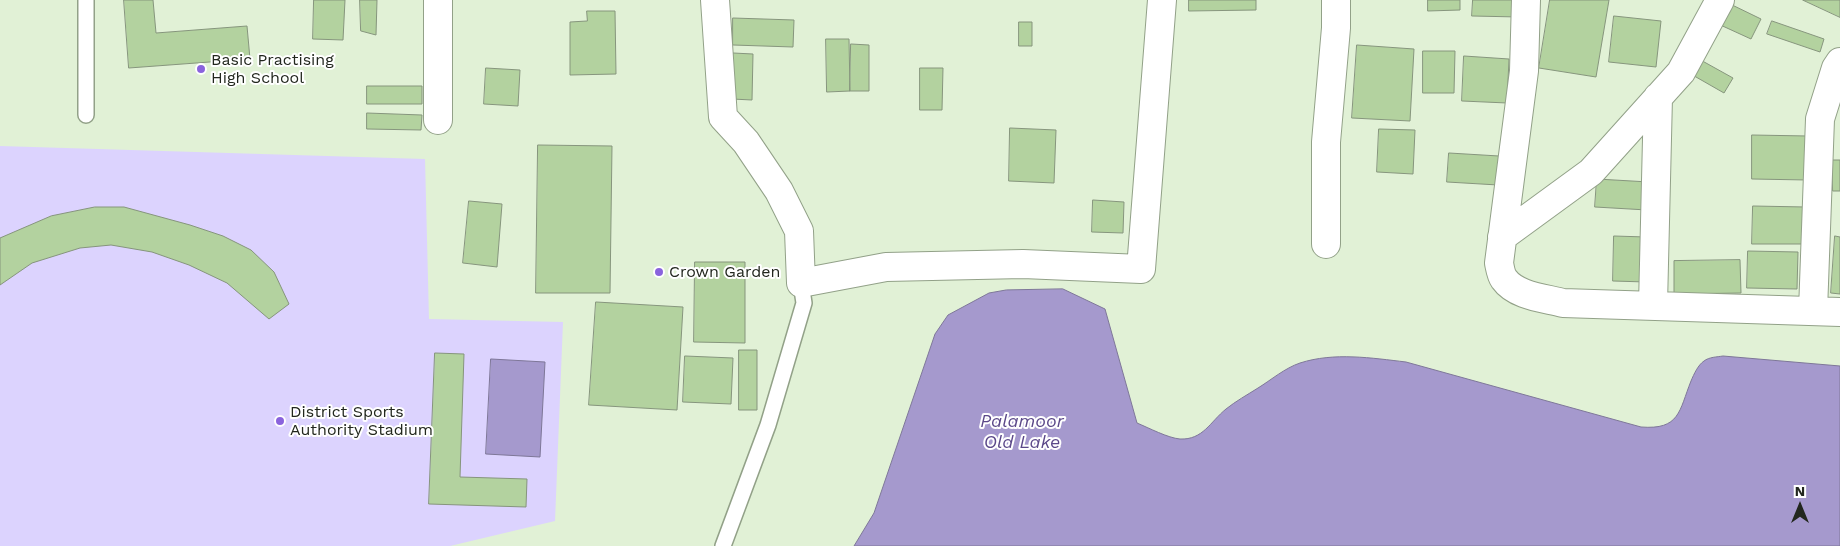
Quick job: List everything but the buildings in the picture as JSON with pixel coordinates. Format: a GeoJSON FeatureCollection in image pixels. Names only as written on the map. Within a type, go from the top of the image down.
{"type":"FeatureCollection","features":[{"type":"Feature","properties":{"kind":"street"},"geometry":{"type":"LineString","coordinates":[[438,0],[438,120]]}},
{"type":"Feature","properties":{"kind":"street"},"geometry":{"type":"LineString","coordinates":[[715,0],[722,116],[746,142],[779,191],[798,231],[801,284],[886,267],[1023,264],[1141,269],[1162,0]]}},
{"type":"Feature","properties":{"kind":"street"},"geometry":{"type":"LineString","coordinates":[[1326,244],[1326,142],[1336,28],[1336,0]]}},
{"type":"Feature","properties":{"kind":"street"},"geometry":{"type":"LineString","coordinates":[[1526,0],[1524,71],[1498,264],[1503,278],[1521,292],[1563,303],[1840,312]]}},
{"type":"Feature","properties":{"kind":"street"},"geometry":{"type":"LineString","coordinates":[[1502,237],[1591,172],[1681,72],[1720,0]]}},
{"type":"Feature","properties":{"kind":"street"},"geometry":{"type":"LineString","coordinates":[[1813,311],[1820,119],[1836,68],[1840,62]]}},
{"type":"Feature","properties":{"kind":"street"},"geometry":{"type":"LineString","coordinates":[[1654,305],[1658,97]]}},
{"type":"Feature","properties":{"kind":"lane"},"geometry":{"type":"LineString","coordinates":[[86,0],[86,115]]}},
{"type":"Feature","properties":{"kind":"lane"},"geometry":{"type":"LineString","coordinates":[[723,546],[768,425],[804,303],[801,284]]}},
{"type":"Feature","properties":{"kind":"shaded area","name":"District Sports Authority Stadium"},"geometry":{"type":"Polygon","coordinates":[[[0,146],[425,159],[429,319],[563,322],[555,521],[450,546],[0,546],[0,146]]]}},
{"type":"Feature","properties":{"kind":"water","name":"Palamoor Old Lake"},"geometry":{"type":"Polygon","coordinates":[[[1063,289],[1105,309],[1137,423],[1164,435],[1180,439],[1195,437],[1230,406],[1289,368],[1300,363],[1326,358],[1353,357],[1406,362],[1641,427],[1654,427],[1671,422],[1680,410],[1696,370],[1702,363],[1711,358],[1723,356],[1840,366],[1840,546],[854,546],[874,513],[935,334],[948,315],[989,293],[1006,290],[1063,289]]]}},
{"type":"Feature","properties":{"kind":"water"},"geometry":{"type":"Polygon","coordinates":[[[491,359],[545,362],[540,457],[486,454],[491,359]]]}},
{"type":"Feature","properties":{"kind":"place","name":"Basic Practising High School"},"geometry":{"type":"Point","coordinates":[201,69]}},
{"type":"Feature","properties":{"kind":"place","name":"Crown Garden"},"geometry":{"type":"Point","coordinates":[659,272]}},
{"type":"Feature","properties":{"kind":"place","name":"District Sports Authority Stadium"},"geometry":{"type":"Point","coordinates":[280,421]}}]}
